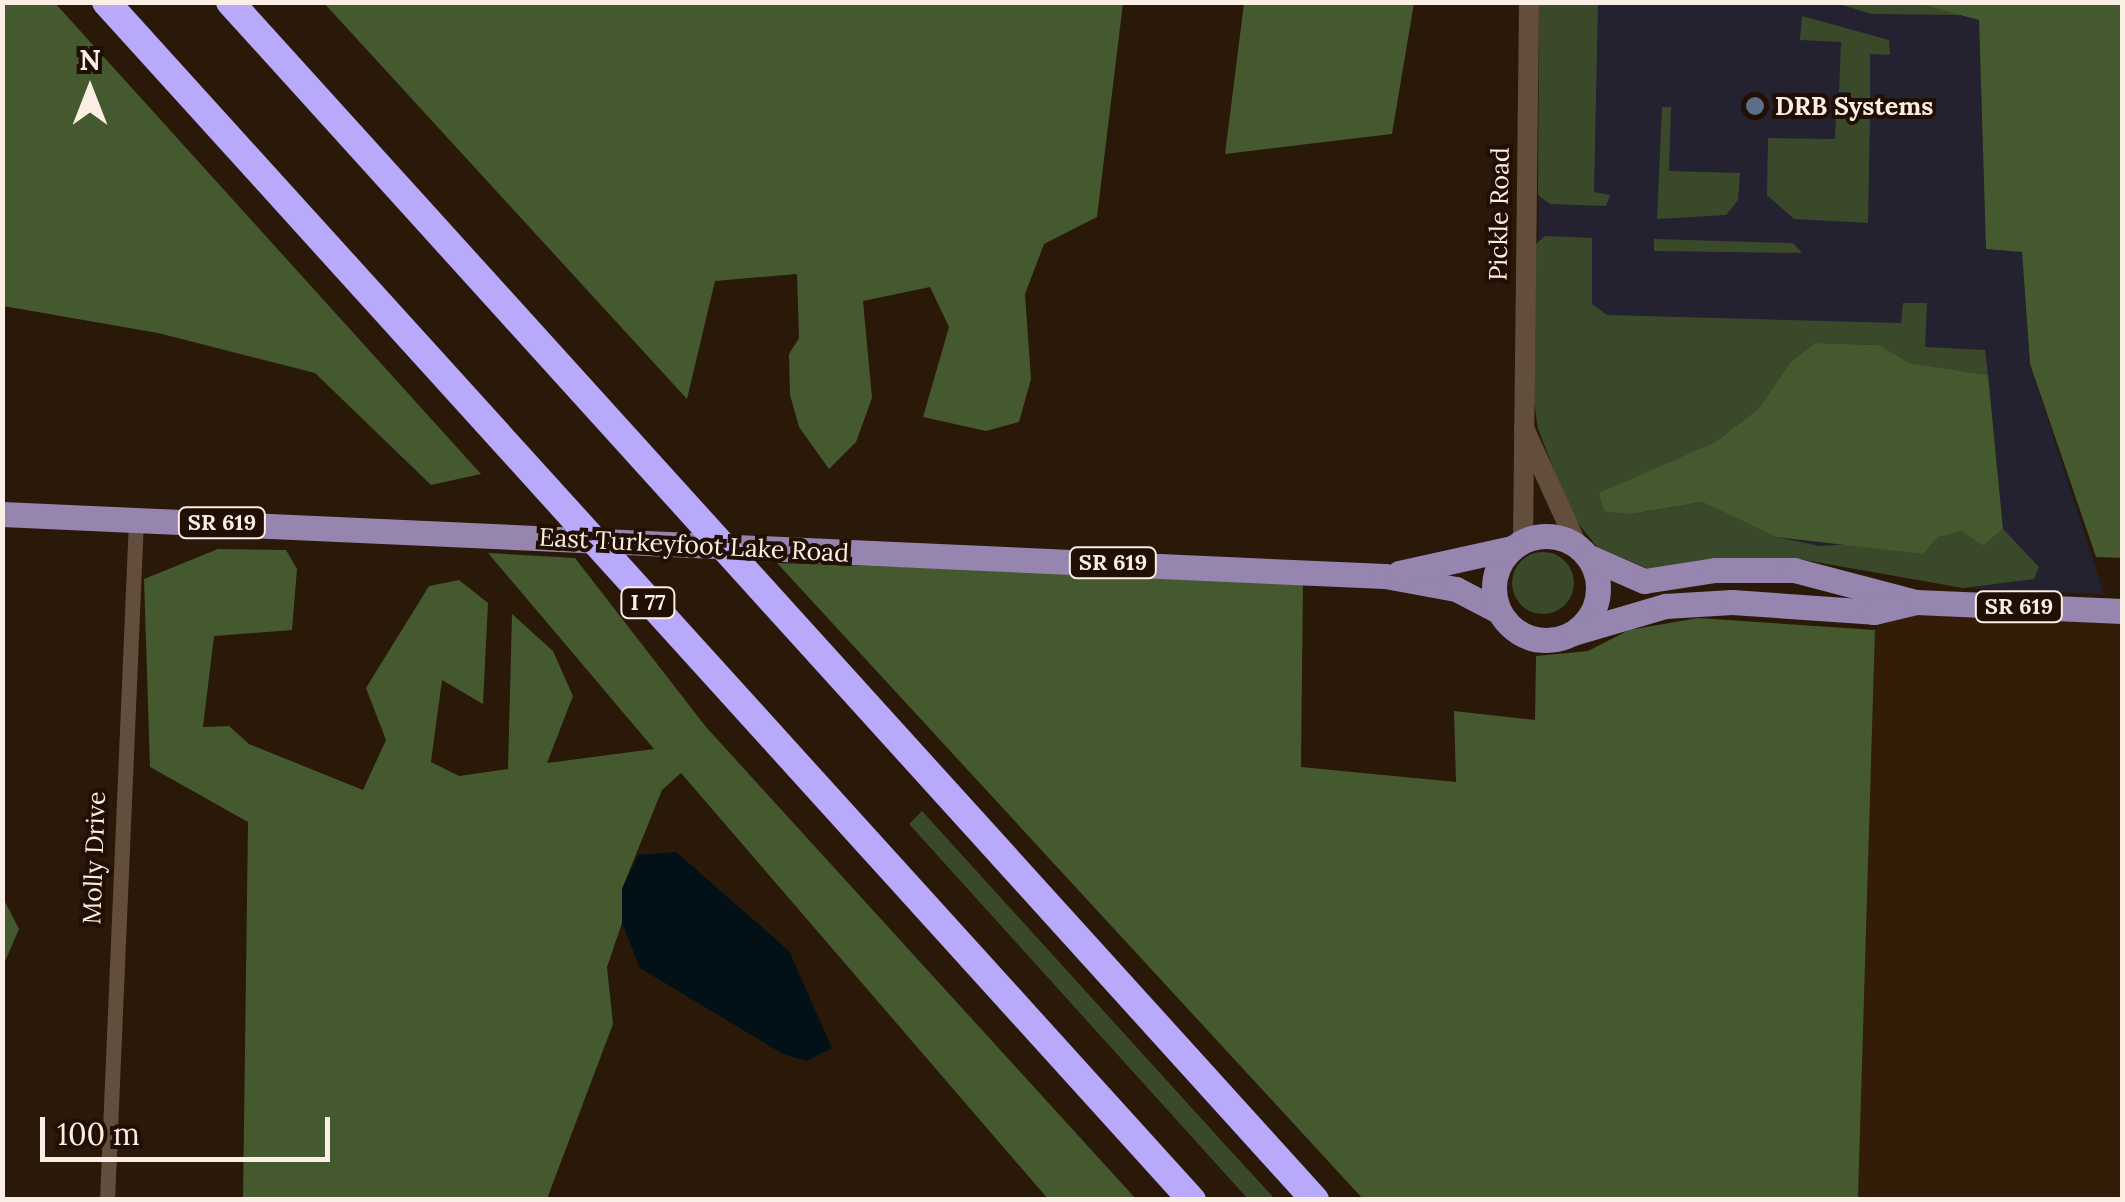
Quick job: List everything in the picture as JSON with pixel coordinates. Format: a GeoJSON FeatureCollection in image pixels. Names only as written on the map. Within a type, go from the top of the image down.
{"type":"FeatureCollection","features":[{"type":"Feature","properties":{"kind":"highway","name":"I 77"},"geometry":{"type":"LineString","coordinates":[[106,2],[1192,1200]]}},
{"type":"Feature","properties":{"kind":"highway"},"geometry":{"type":"LineString","coordinates":[[230,2],[1314,1200]]}},
{"type":"Feature","properties":{"kind":"main road","name":"East Turkeyfoot Lake Road"},"geometry":{"type":"LineString","coordinates":[[2,514],[1384,576],[1456,589],[1498,611]]}},
{"type":"Feature","properties":{"kind":"main road"},"geometry":{"type":"LineString","coordinates":[[1544,535],[1644,581],[1714,570],[1794,570],[1916,602],[1874,612],[1732,602],[1665,606],[1557,640],[1523,636],[1498,611],[1494,577],[1517,544],[1544,535]]}},
{"type":"Feature","properties":{"kind":"main road","name":"East Turkeyfoot Lake Road"},"geometry":{"type":"LineString","coordinates":[[1384,576],[1517,544]]}},
{"type":"Feature","properties":{"kind":"main road"},"geometry":{"type":"LineString","coordinates":[[1574,634],[1596,607],[1597,573],[1583,551]]}},
{"type":"Feature","properties":{"kind":"main road","name":"SR 619"},"geometry":{"type":"LineString","coordinates":[[1916,602],[2122,611]]}},
{"type":"Feature","properties":{"kind":"street","name":"Pickle Road"},"geometry":{"type":"LineString","coordinates":[[1517,544],[1524,426],[1530,2]]}},
{"type":"Feature","properties":{"kind":"street","name":"Pickle Road"},"geometry":{"type":"LineString","coordinates":[[1524,426],[1583,551]]}},
{"type":"Feature","properties":{"kind":"street","name":"Molly Drive"},"geometry":{"type":"LineString","coordinates":[[107,1200],[136,520]]}},
{"type":"Feature","properties":{"kind":"shaded area"},"geometry":{"type":"Polygon","coordinates":[[[1912,2],[1979,19],[1986,248],[2022,252],[2030,364],[2104,594],[1963,588],[1799,559],[1538,429],[1539,3],[1912,2]]]}},
{"type":"Feature","properties":{"kind":"shaded area"},"geometry":{"type":"Polygon","coordinates":[[[1916,602],[2122,611],[2122,1199],[1858,1200],[1875,630],[1916,602]]]}},
{"type":"Feature","properties":{"kind":"shaded area"},"geometry":{"type":"Polygon","coordinates":[[[676,852],[789,951],[832,1048],[806,1061],[783,1054],[640,968],[622,923],[622,889],[638,855],[676,852]]]}},
{"type":"Feature","properties":{"kind":"green space"},"geometry":{"type":"Polygon","coordinates":[[[2,3],[55,3],[481,474],[431,485],[315,373],[158,333],[3,306],[2,3]]]}},
{"type":"Feature","properties":{"kind":"green space"},"geometry":{"type":"Polygon","coordinates":[[[324,3],[1123,3],[1097,217],[1044,244],[1025,294],[1031,379],[1019,422],[986,431],[923,417],[949,327],[930,287],[863,301],[872,398],[856,442],[829,469],[799,427],[790,395],[789,354],[799,338],[797,274],[715,281],[687,399],[324,3]]]}},
{"type":"Feature","properties":{"kind":"green space"},"geometry":{"type":"Polygon","coordinates":[[[1244,3],[1414,3],[1392,134],[1225,154],[1244,3]]]}},
{"type":"Feature","properties":{"kind":"green space"},"geometry":{"type":"Polygon","coordinates":[[[1539,3],[1598,3],[1594,192],[1610,195],[1606,206],[1550,204],[1538,195],[1539,3]]]}},
{"type":"Feature","properties":{"kind":"green space"},"geometry":{"type":"Polygon","coordinates":[[[1835,3],[1915,3],[1962,15],[1872,14],[1835,3]]]}},
{"type":"Feature","properties":{"kind":"green space"},"geometry":{"type":"Polygon","coordinates":[[[1915,3],[2122,3],[2122,558],[2096,557],[2030,364],[2022,252],[1986,249],[1979,20],[1915,3]]]}},
{"type":"Feature","properties":{"kind":"green space"},"geometry":{"type":"Polygon","coordinates":[[[1802,16],[1889,40],[1890,55],[1870,54],[1870,105],[1849,105],[1849,92],[1839,92],[1841,42],[1800,40],[1802,16]]]}},
{"type":"Feature","properties":{"kind":"green space"},"geometry":{"type":"Polygon","coordinates":[[[1662,107],[1671,107],[1669,171],[1740,173],[1738,200],[1726,215],[1657,219],[1662,107]]]}},
{"type":"Feature","properties":{"kind":"green space"},"geometry":{"type":"Polygon","coordinates":[[[1836,115],[1870,117],[1868,223],[1794,219],[1767,195],[1768,138],[1835,139],[1836,115]]]}},
{"type":"Feature","properties":{"kind":"green space"},"geometry":{"type":"Polygon","coordinates":[[[1545,236],[1592,238],[1592,304],[1607,315],[1901,323],[1903,303],[1927,303],[1925,347],[1985,350],[1988,375],[1910,363],[1879,345],[1815,343],[1791,361],[1758,409],[1715,442],[1600,493],[1631,514],[1702,502],[1776,537],[1820,546],[1856,544],[1923,554],[1938,537],[1962,530],[1983,546],[2003,529],[2039,567],[2034,579],[1963,588],[1799,559],[1649,569],[1598,548],[1572,516],[1538,429],[1530,373],[1536,244],[1545,236]]]}},
{"type":"Feature","properties":{"kind":"green space"},"geometry":{"type":"Polygon","coordinates":[[[1654,239],[1793,243],[1802,253],[1654,251],[1654,239]]]}},
{"type":"Feature","properties":{"kind":"green space"},"geometry":{"type":"Polygon","coordinates":[[[1815,343],[1879,345],[1910,363],[1988,375],[2003,529],[1983,546],[1962,531],[1938,537],[1923,554],[1776,537],[1702,502],[1631,514],[1604,511],[1599,493],[1715,442],[1758,409],[1791,361],[1815,343]]]}},
{"type":"Feature","properties":{"kind":"green space"},"geometry":{"type":"Polygon","coordinates":[[[218,549],[286,550],[297,569],[292,630],[214,636],[203,727],[229,726],[249,744],[363,790],[386,740],[366,688],[429,586],[459,580],[488,603],[483,704],[442,680],[431,762],[459,776],[508,769],[512,614],[553,651],[573,696],[547,763],[654,749],[488,553],[575,558],[706,727],[1136,1199],[1048,1199],[681,773],[662,790],[622,889],[622,923],[607,967],[613,1024],[547,1199],[243,1199],[248,822],[150,767],[144,579],[218,549]]]}},
{"type":"Feature","properties":{"kind":"green space"},"geometry":{"type":"Polygon","coordinates":[[[1543,552],[1565,561],[1574,583],[1565,605],[1543,614],[1521,605],[1512,583],[1521,561],[1543,552]]]}},
{"type":"Feature","properties":{"kind":"green space"},"geometry":{"type":"Polygon","coordinates":[[[777,563],[1303,580],[1301,767],[1456,782],[1454,711],[1535,720],[1536,656],[1588,651],[1629,630],[1698,618],[1875,630],[1858,1199],[1363,1199],[777,563]]]}},
{"type":"Feature","properties":{"kind":"green space"},"geometry":{"type":"Polygon","coordinates":[[[922,811],[1275,1199],[1248,1199],[909,824],[922,811]]]}},
{"type":"Feature","properties":{"kind":"green space"},"geometry":{"type":"Polygon","coordinates":[[[2,896],[19,929],[3,966],[2,966],[2,896]]]}},
{"type":"Feature","properties":{"kind":"place","name":"DRB Systems"},"geometry":{"type":"Point","coordinates":[1755,106]}}]}
